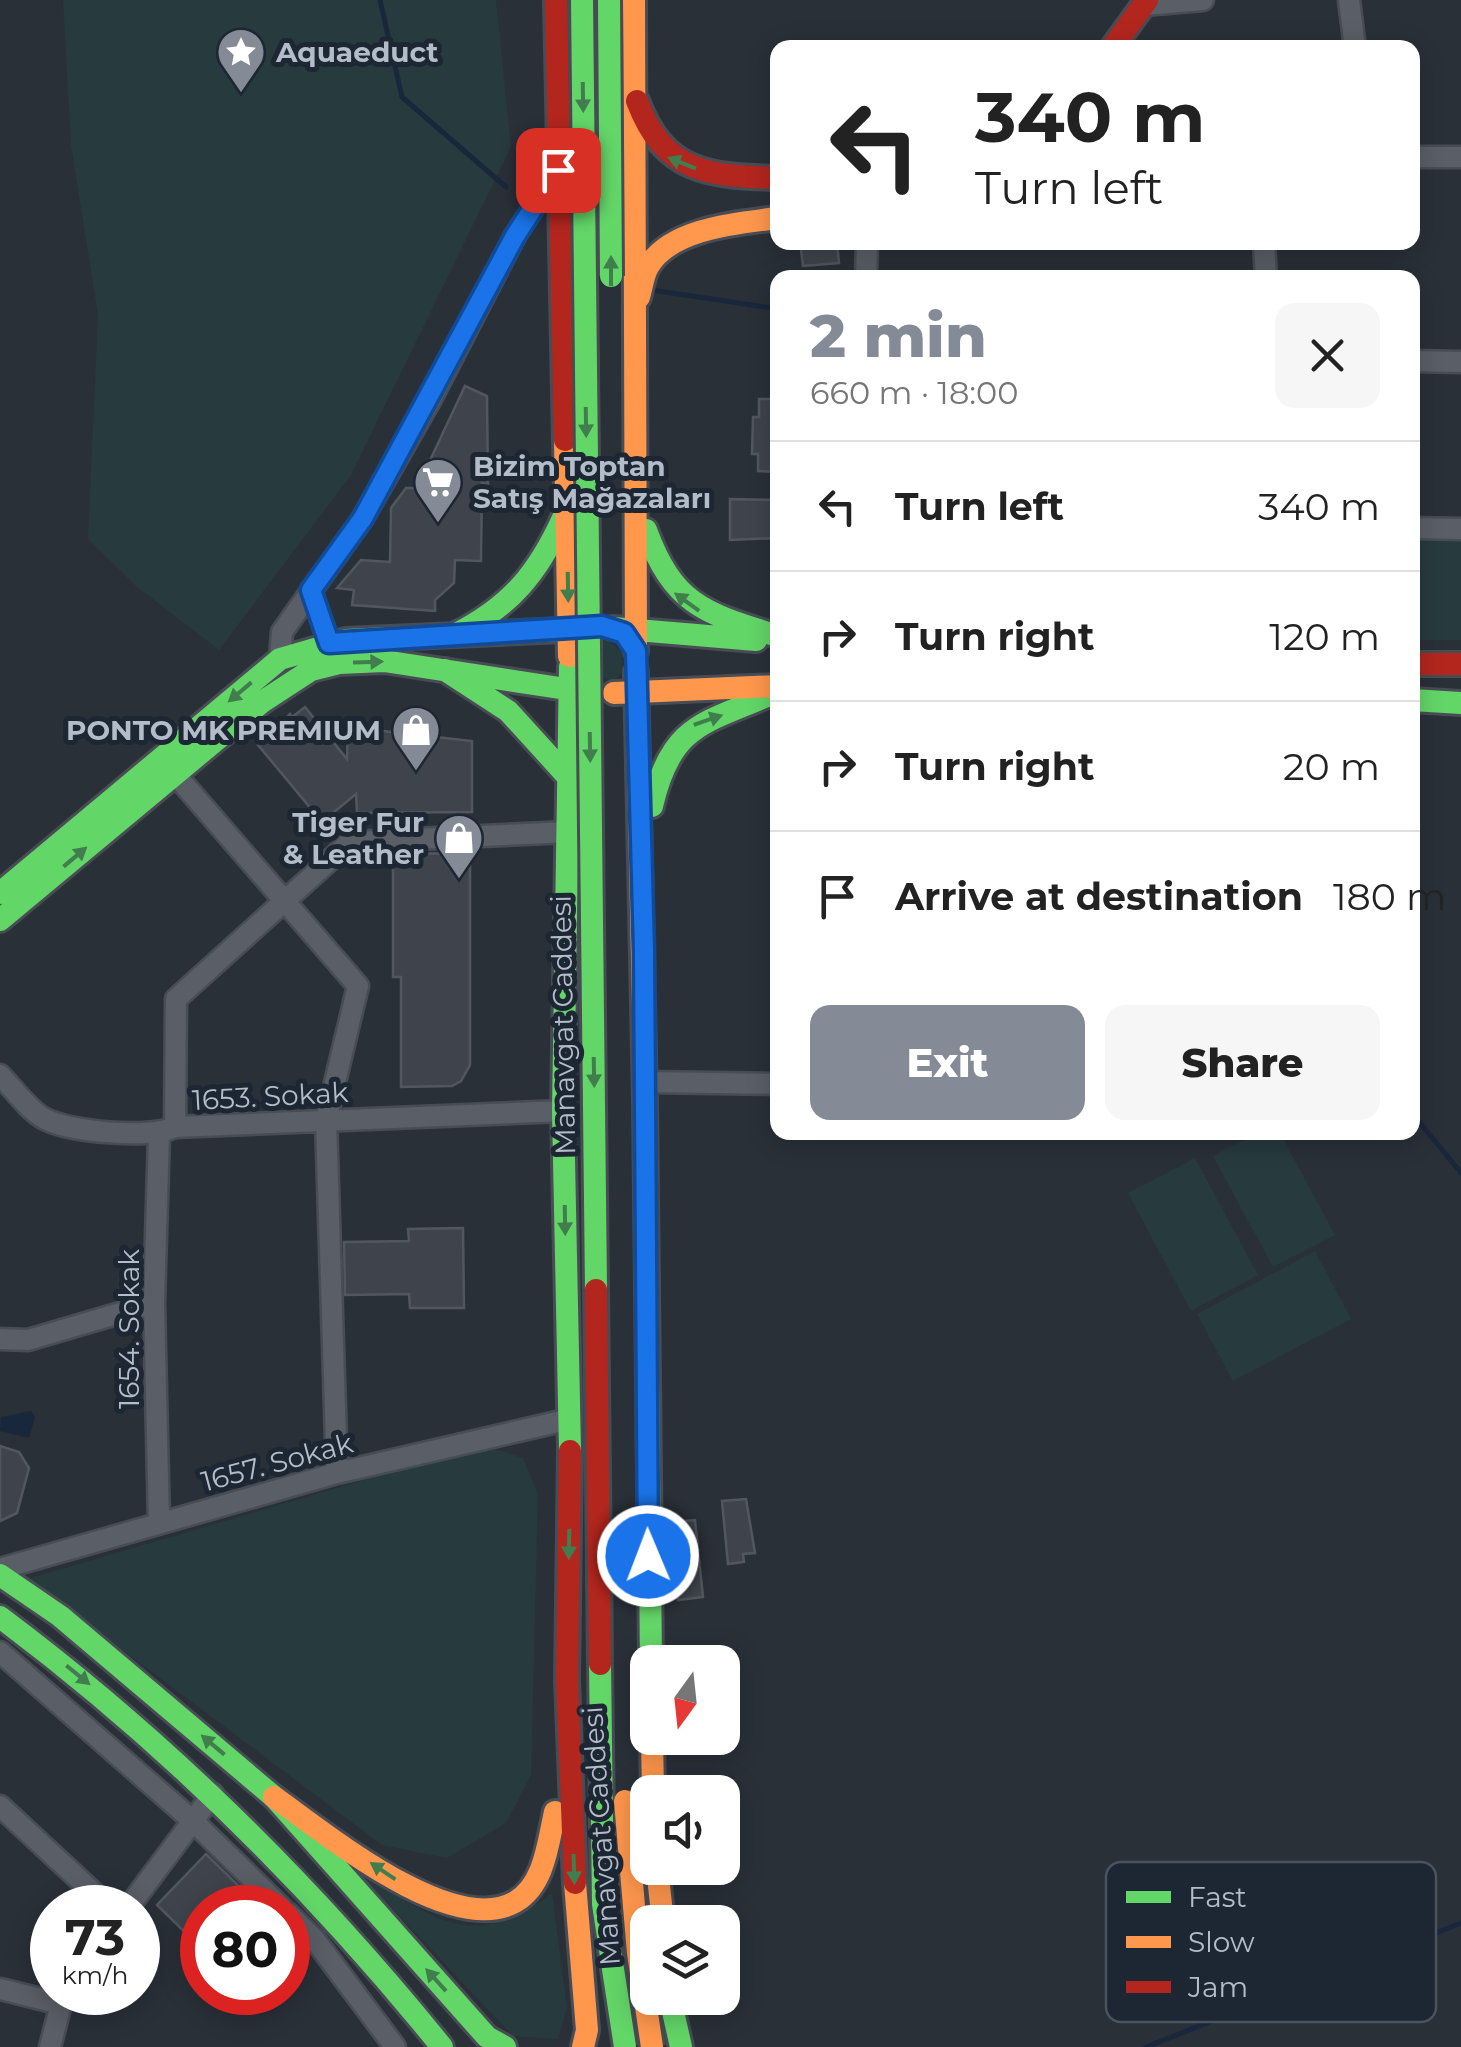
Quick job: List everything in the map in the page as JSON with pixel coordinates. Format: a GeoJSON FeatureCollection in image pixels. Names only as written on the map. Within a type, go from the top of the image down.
{"type":"FeatureCollection","features":[{"type":"Feature","properties":{"kind":"main road"},"geometry":{"type":"LineString","coordinates":[[556,0],[569,631],[607,663],[643,862]]}},
{"type":"Feature","properties":{"kind":"main road","name":"Manavgat Caddesi"},"geometry":{"type":"LineString","coordinates":[[582,0],[602,1885],[625,2047]]}},
{"type":"Feature","properties":{"kind":"main road","name":"Manavgat Caddesi"},"geometry":{"type":"LineString","coordinates":[[609,0],[622,1716],[628,1854],[652,2047]]}},
{"type":"Feature","properties":{"kind":"main road"},"geometry":{"type":"LineString","coordinates":[[583,2047],[587,2030],[575,1892],[567,1680],[570,1419],[564,1112],[569,778],[607,663],[640,510],[631,80],[634,0]]}},
{"type":"Feature","properties":{"kind":"main road"},"geometry":{"type":"LineString","coordinates":[[1116,40],[1145,2]]}},
{"type":"Feature","properties":{"kind":"main road"},"geometry":{"type":"LineString","coordinates":[[631,80],[644,127],[664,156],[713,175],[770,178]]}},
{"type":"Feature","properties":{"kind":"main road"},"geometry":{"type":"LineString","coordinates":[[637,304],[649,264],[665,250],[711,230],[770,219]]}},
{"type":"Feature","properties":{"kind":"main road"},"geometry":{"type":"LineString","coordinates":[[640,510],[659,570],[674,592],[696,610],[770,636]]}},
{"type":"Feature","properties":{"kind":"main road"},"geometry":{"type":"LineString","coordinates":[[456,634],[491,618],[522,595],[538,575],[566,512]]}},
{"type":"Feature","properties":{"kind":"main road"},"geometry":{"type":"LineString","coordinates":[[0,893],[280,659],[329,643],[569,631],[607,663],[770,688]]}},
{"type":"Feature","properties":{"kind":"main road"},"geometry":{"type":"LineString","coordinates":[[0,920],[287,682],[311,670],[338,663],[384,662],[445,670],[607,663],[770,640]]}},
{"type":"Feature","properties":{"kind":"main road"},"geometry":{"type":"LineString","coordinates":[[1420,664],[1461,664]]}},
{"type":"Feature","properties":{"kind":"main road"},"geometry":{"type":"LineString","coordinates":[[445,670],[508,712],[569,778]]}},
{"type":"Feature","properties":{"kind":"main road"},"geometry":{"type":"LineString","coordinates":[[651,1645],[643,862],[656,776],[672,745],[691,726],[770,692]]}},
{"type":"Feature","properties":{"kind":"main road"},"geometry":{"type":"LineString","coordinates":[[1420,700],[1461,703]]}},
{"type":"Feature","properties":{"kind":"main road"},"geometry":{"type":"LineString","coordinates":[[0,1572],[60,1616],[274,1797],[411,1890],[453,1908],[495,1910],[520,1895],[548,1860],[567,1680]]}},
{"type":"Feature","properties":{"kind":"main road"},"geometry":{"type":"LineString","coordinates":[[0,1617],[110,1701],[290,1868],[360,1944],[442,2047]]}},
{"type":"Feature","properties":{"kind":"main road"},"geometry":{"type":"LineString","coordinates":[[274,1797],[487,2037],[505,2047]]}},
{"type":"Feature","properties":{"kind":"main road"},"geometry":{"type":"LineString","coordinates":[[674,2015],[681,2047]]}},
{"type":"Feature","properties":{"kind":"street"},"geometry":{"type":"LineString","coordinates":[[1145,2],[1203,0]]}},
{"type":"Feature","properties":{"kind":"street"},"geometry":{"type":"LineString","coordinates":[[1349,0],[1354,40]]}},
{"type":"Feature","properties":{"kind":"street"},"geometry":{"type":"LineString","coordinates":[[1420,157],[1461,157]]}},
{"type":"Feature","properties":{"kind":"street"},"geometry":{"type":"LineString","coordinates":[[280,659],[282,632],[363,518],[515,236],[558,170]]}},
{"type":"Feature","properties":{"kind":"street"},"geometry":{"type":"LineString","coordinates":[[1420,361],[1461,362]]}},
{"type":"Feature","properties":{"kind":"street"},"geometry":{"type":"LineString","coordinates":[[1420,528],[1461,530]]}},
{"type":"Feature","properties":{"kind":"street"},"geometry":{"type":"LineString","coordinates":[[311,590],[329,643]]}},
{"type":"Feature","properties":{"kind":"street"},"geometry":{"type":"LineString","coordinates":[[175,774],[358,986],[326,1120],[337,1473]]}},
{"type":"Feature","properties":{"kind":"street","name":"1654. Sokak"},"geometry":{"type":"LineString","coordinates":[[159,1523],[154,1303],[176,999],[350,842],[570,832]]}},
{"type":"Feature","properties":{"kind":"street","name":"1653. Sokak"},"geometry":{"type":"LineString","coordinates":[[0,1075],[44,1118],[82,1128],[167,1131],[326,1120],[564,1112]]}},
{"type":"Feature","properties":{"kind":"street"},"geometry":{"type":"LineString","coordinates":[[646,1082],[770,1084]]}},
{"type":"Feature","properties":{"kind":"street"},"geometry":{"type":"LineString","coordinates":[[0,1339],[28,1340],[154,1303]]}},
{"type":"Feature","properties":{"kind":"street","name":"1657. Sokak"},"geometry":{"type":"LineString","coordinates":[[0,1572],[337,1473],[570,1419]]}},
{"type":"Feature","properties":{"kind":"street"},"geometry":{"type":"LineString","coordinates":[[0,1652],[193,1820],[259,1885]]}},
{"type":"Feature","properties":{"kind":"street"},"geometry":{"type":"LineString","coordinates":[[145,1885],[213,1794]]}},
{"type":"Feature","properties":{"kind":"street"},"geometry":{"type":"LineString","coordinates":[[0,1806],[85,1885]]}},
{"type":"Feature","properties":{"kind":"street"},"geometry":{"type":"LineString","coordinates":[[310,1935],[394,2047]]}},
{"type":"Feature","properties":{"kind":"street"},"geometry":{"type":"LineString","coordinates":[[0,1990],[30,1994]]}},
{"type":"Feature","properties":{"kind":"street"},"geometry":{"type":"LineString","coordinates":[[50,2047],[60,2015]]}},
{"type":"Feature","properties":{"kind":"green space"},"geometry":{"type":"Polygon","coordinates":[[[63,0],[496,0],[511,147],[351,475],[219,650],[136,586],[88,539],[98,315],[71,145],[63,0]]]}},
{"type":"Feature","properties":{"kind":"green space"},"geometry":{"type":"Polygon","coordinates":[[[1420,537],[1461,539],[1461,640],[1420,640],[1420,537]]]}},
{"type":"Feature","properties":{"kind":"green space"},"geometry":{"type":"Polygon","coordinates":[[[606,639],[623,652],[622,674],[610,683],[582,653],[606,639]]]}},
{"type":"Feature","properties":{"kind":"green space"},"geometry":{"type":"Polygon","coordinates":[[[1244,1140],[1284,1140],[1335,1235],[1273,1267],[1213,1156],[1244,1140]]]}},
{"type":"Feature","properties":{"kind":"green space"},"geometry":{"type":"Polygon","coordinates":[[[1195,1158],[1258,1275],[1191,1311],[1128,1193],[1195,1158]]]}},
{"type":"Feature","properties":{"kind":"green space"},"geometry":{"type":"Polygon","coordinates":[[[1315,1251],[1351,1319],[1233,1381],[1197,1314],[1315,1251]]]}},
{"type":"Feature","properties":{"kind":"green space"},"geometry":{"type":"Polygon","coordinates":[[[483,1445],[523,1458],[538,1494],[531,1775],[506,1823],[447,1858],[382,1845],[28,1579],[483,1445]]]}},
{"type":"Feature","properties":{"kind":"green space"},"geometry":{"type":"Polygon","coordinates":[[[355,1869],[429,1914],[474,1925],[523,1912],[552,1893],[567,2008],[558,2039],[513,2036],[355,1869]]]}},
{"type":"Feature","properties":{"kind":"water"},"geometry":{"type":"Polygon","coordinates":[[[31,1411],[35,1417],[29,1438],[0,1431],[1,1417],[31,1411]]]}},
{"type":"Feature","properties":{"kind":"building"},"geometry":{"type":"Polygon","coordinates":[[[801,250],[838,250],[839,263],[803,266],[801,250]]]}},
{"type":"Feature","properties":{"kind":"building"},"geometry":{"type":"Polygon","coordinates":[[[465,386],[487,396],[488,484],[482,483],[481,561],[455,560],[454,583],[435,600],[435,611],[352,605],[354,590],[337,588],[361,560],[390,562],[391,508],[406,488],[417,488],[465,386]]]}},
{"type":"Feature","properties":{"kind":"building"},"geometry":{"type":"Polygon","coordinates":[[[759,399],[770,399],[770,472],[758,471],[758,454],[752,454],[753,417],[759,417],[759,399]]]}},
{"type":"Feature","properties":{"kind":"building"},"geometry":{"type":"Polygon","coordinates":[[[730,499],[770,500],[770,538],[730,540],[730,499]]]}},
{"type":"Feature","properties":{"kind":"building","name":"PONTO MK PREMIUM"},"geometry":{"type":"Polygon","coordinates":[[[305,707],[347,759],[348,727],[472,741],[472,812],[357,813],[356,794],[322,822],[258,745],[290,714],[292,717],[305,707]]]}},
{"type":"Feature","properties":{"kind":"building"},"geometry":{"type":"Polygon","coordinates":[[[470,853],[470,1065],[461,1081],[452,1086],[401,1087],[401,977],[393,977],[393,854],[470,853]]]}},
{"type":"Feature","properties":{"kind":"building"},"geometry":{"type":"Polygon","coordinates":[[[463,1228],[464,1308],[410,1308],[409,1294],[345,1295],[344,1242],[409,1241],[408,1229],[463,1228]]]}},
{"type":"Feature","properties":{"kind":"building"},"geometry":{"type":"Polygon","coordinates":[[[0,1446],[19,1452],[29,1468],[17,1513],[0,1521],[0,1446]]]}},
{"type":"Feature","properties":{"kind":"building"},"geometry":{"type":"Polygon","coordinates":[[[746,1499],[755,1553],[743,1554],[744,1562],[728,1564],[722,1501],[746,1499]]]}},
{"type":"Feature","properties":{"kind":"building"},"geometry":{"type":"Polygon","coordinates":[[[695,1520],[703,1597],[678,1600],[672,1522],[695,1520]]]}},
{"type":"Feature","properties":{"kind":"building"},"geometry":{"type":"Polygon","coordinates":[[[206,1854],[238,1885],[180,1885],[180,1927],[160,1908],[160,1902],[206,1854]]]}},
{"type":"Feature","properties":{"kind":"waterway"},"geometry":{"type":"LineString","coordinates":[[380,0],[402,97],[506,187]]}},
{"type":"Feature","properties":{"kind":"waterway"},"geometry":{"type":"LineString","coordinates":[[652,290],[770,308]]}},
{"type":"Feature","properties":{"kind":"waterway"},"geometry":{"type":"LineString","coordinates":[[1420,1123],[1461,1173]]}},
{"type":"Feature","properties":{"kind":"waterway"},"geometry":{"type":"LineString","coordinates":[[1436,1933],[1461,1923]]}},
{"type":"Feature","properties":{"kind":"waterway"},"geometry":{"type":"LineString","coordinates":[[1146,2047],[1210,2022]]}},
{"type":"Feature","properties":{"kind":"traffic: fast"},"geometry":{"type":"LineString","coordinates":[[582,0],[596,1290]]}},
{"type":"Feature","properties":{"kind":"traffic: fast"},"geometry":{"type":"LineString","coordinates":[[609,0],[611,276]]}},
{"type":"Feature","properties":{"kind":"traffic: fast"},"geometry":{"type":"LineString","coordinates":[[456,634],[492,612],[521,586],[563,518]]}},
{"type":"Feature","properties":{"kind":"traffic: fast"},"geometry":{"type":"LineString","coordinates":[[646,530],[668,575],[695,603],[770,633]]}},
{"type":"Feature","properties":{"kind":"traffic: fast"},"geometry":{"type":"LineString","coordinates":[[613,628],[756,640]]}},
{"type":"Feature","properties":{"kind":"traffic: fast"},"geometry":{"type":"LineString","coordinates":[[0,893],[280,659],[346,640],[585,629]]}},
{"type":"Feature","properties":{"kind":"traffic: fast"},"geometry":{"type":"LineString","coordinates":[[0,920],[262,702],[311,670],[339,663],[384,661],[586,692]]}},
{"type":"Feature","properties":{"kind":"traffic: fast"},"geometry":{"type":"LineString","coordinates":[[570,667],[563,1111],[570,1451]]}},
{"type":"Feature","properties":{"kind":"traffic: fast"},"geometry":{"type":"LineString","coordinates":[[445,670],[508,711],[569,778]]}},
{"type":"Feature","properties":{"kind":"traffic: fast"},"geometry":{"type":"LineString","coordinates":[[652,806],[670,756],[682,741],[712,719],[770,694]]}},
{"type":"Feature","properties":{"kind":"traffic: fast"},"geometry":{"type":"LineString","coordinates":[[1420,700],[1461,703]]}},
{"type":"Feature","properties":{"kind":"traffic: fast"},"geometry":{"type":"LineString","coordinates":[[645,1100],[651,1645]]}},
{"type":"Feature","properties":{"kind":"traffic: fast"},"geometry":{"type":"LineString","coordinates":[[0,1575],[60,1616],[274,1797],[487,2037],[505,2047]]}},
{"type":"Feature","properties":{"kind":"traffic: fast"},"geometry":{"type":"LineString","coordinates":[[0,1617],[121,1714],[235,1818],[341,1929],[442,2047]]}},
{"type":"Feature","properties":{"kind":"traffic: fast"},"geometry":{"type":"LineString","coordinates":[[600,1664],[603,1904],[625,2047]]}},
{"type":"Feature","properties":{"kind":"traffic: fast"},"geometry":{"type":"LineString","coordinates":[[674,2015],[681,2047]]}},
{"type":"Feature","properties":{"kind":"traffic: slow"},"geometry":{"type":"LineString","coordinates":[[634,0],[636,651]]}},
{"type":"Feature","properties":{"kind":"traffic: slow"},"geometry":{"type":"LineString","coordinates":[[639,297],[648,267],[672,244],[707,230],[770,219]]}},
{"type":"Feature","properties":{"kind":"traffic: slow"},"geometry":{"type":"LineString","coordinates":[[565,440],[569,656]]}},
{"type":"Feature","properties":{"kind":"traffic: slow"},"geometry":{"type":"LineString","coordinates":[[636,672],[645,1100]]}},
{"type":"Feature","properties":{"kind":"traffic: slow"},"geometry":{"type":"LineString","coordinates":[[614,693],[770,686]]}},
{"type":"Feature","properties":{"kind":"traffic: slow"},"geometry":{"type":"LineString","coordinates":[[652,1755],[653,1775]]}},
{"type":"Feature","properties":{"kind":"traffic: slow"},"geometry":{"type":"LineString","coordinates":[[274,1797],[389,1876],[457,1906],[488,1909],[515,1902],[533,1885],[544,1862],[555,1812]]}},
{"type":"Feature","properties":{"kind":"traffic: slow"},"geometry":{"type":"LineString","coordinates":[[625,1801],[638,1953],[652,2047]]}},
{"type":"Feature","properties":{"kind":"traffic: slow"},"geometry":{"type":"LineString","coordinates":[[575,1883],[587,2030],[583,2047]]}},
{"type":"Feature","properties":{"kind":"traffic: slow"},"geometry":{"type":"LineString","coordinates":[[659,1885],[661,1905]]}},
{"type":"Feature","properties":{"kind":"traffic: jam"},"geometry":{"type":"LineString","coordinates":[[556,0],[565,440]]}},
{"type":"Feature","properties":{"kind":"traffic: jam"},"geometry":{"type":"LineString","coordinates":[[1118,40],[1147,0]]}},
{"type":"Feature","properties":{"kind":"traffic: jam"},"geometry":{"type":"LineString","coordinates":[[637,101],[661,143],[691,166],[730,175],[770,178]]}},
{"type":"Feature","properties":{"kind":"traffic: jam"},"geometry":{"type":"LineString","coordinates":[[1420,664],[1461,664]]}},
{"type":"Feature","properties":{"kind":"traffic: jam"},"geometry":{"type":"LineString","coordinates":[[596,1290],[600,1664]]}},
{"type":"Feature","properties":{"kind":"traffic: jam"},"geometry":{"type":"LineString","coordinates":[[570,1451],[567,1680],[575,1883]]}},
{"type":"Feature","properties":{"kind":"place","name":"Aquaeduct"},"geometry":{"type":"Point","coordinates":[241,94]}},
{"type":"Feature","properties":{"kind":"place","name":"Bizim Toptan Satış Mağazaları"},"geometry":{"type":"Point","coordinates":[438,524]}},
{"type":"Feature","properties":{"kind":"place","name":"PONTO MK PREMIUM"},"geometry":{"type":"Point","coordinates":[416,772]}},
{"type":"Feature","properties":{"kind":"place","name":"Tiger Fur & Leather"},"geometry":{"type":"Point","coordinates":[459,880]}},
{"type":"Feature","properties":{"kind":"route"},"geometry":{"type":"LineString","coordinates":[[558,170],[515,236],[431,399],[363,518],[311,590],[329,643],[379,637],[529,634],[602,626],[624,633],[636,651],[644,951],[648,1556]]}}]}
